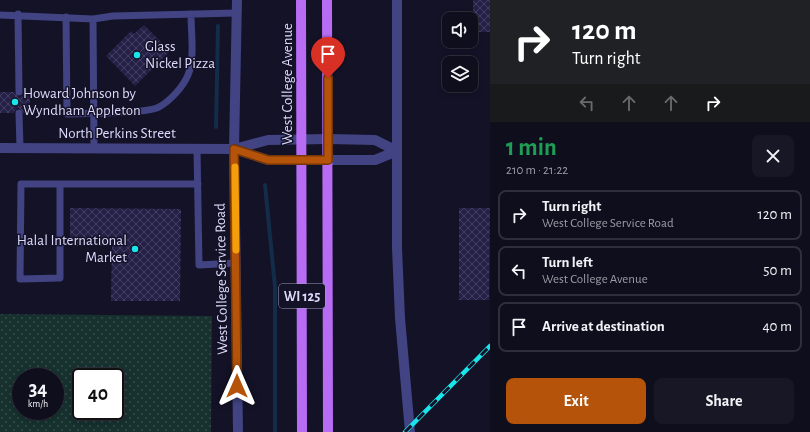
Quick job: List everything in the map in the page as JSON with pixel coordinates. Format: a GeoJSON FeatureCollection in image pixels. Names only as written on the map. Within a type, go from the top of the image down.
{"type":"FeatureCollection","features":[{"type":"Feature","properties":{"kind":"main road","name":"West College Avenue"},"geometry":{"type":"LineString","coordinates":[[301,0],[302,432]]}},
{"type":"Feature","properties":{"kind":"main road","name":"WI 125"},"geometry":{"type":"LineString","coordinates":[[327,0],[328,432]]}},
{"type":"Feature","properties":{"kind":"street","name":"West College Service Road"},"geometry":{"type":"LineString","coordinates":[[237,0],[234,149],[238,432]]}},
{"type":"Feature","properties":{"kind":"street"},"geometry":{"type":"LineString","coordinates":[[397,0],[397,248],[400,318],[410,432]]}},
{"type":"Feature","properties":{"kind":"street"},"geometry":{"type":"LineString","coordinates":[[234,149],[268,140],[375,140],[397,151]]}},
{"type":"Feature","properties":{"kind":"street","name":"North Perkins Street"},"geometry":{"type":"LineString","coordinates":[[0,148],[234,149]]}},
{"type":"Feature","properties":{"kind":"street"},"geometry":{"type":"LineString","coordinates":[[234,149],[268,160],[375,160],[397,151]]}},
{"type":"Feature","properties":{"kind":"lane"},"geometry":{"type":"LineString","coordinates":[[0,14],[93,19],[113,16],[237,13]]}},
{"type":"Feature","properties":{"kind":"lane"},"geometry":{"type":"LineString","coordinates":[[18,14],[19,92]]}},
{"type":"Feature","properties":{"kind":"lane"},"geometry":{"type":"LineString","coordinates":[[66,17],[67,114],[144,111],[158,107],[180,88],[188,75],[191,59],[191,14]]}},
{"type":"Feature","properties":{"kind":"lane"},"geometry":{"type":"LineString","coordinates":[[93,19],[94,148]]}},
{"type":"Feature","properties":{"kind":"lane"},"geometry":{"type":"LineString","coordinates":[[19,113],[20,148]]}},
{"type":"Feature","properties":{"kind":"lane"},"geometry":{"type":"LineString","coordinates":[[198,149],[199,265],[236,263]]}},
{"type":"Feature","properties":{"kind":"lane"},"geometry":{"type":"LineString","coordinates":[[60,184],[60,278],[20,279],[22,184],[60,184],[198,184]]}},
{"type":"Feature","properties":{"kind":"green space"},"geometry":{"type":"Polygon","coordinates":[[[0,314],[212,316],[211,432],[0,432],[0,314]]]}},
{"type":"Feature","properties":{"kind":"building"},"geometry":{"type":"Polygon","coordinates":[[[473,0],[490,0],[490,32],[478,32],[478,12],[473,12],[473,0]]]}},
{"type":"Feature","properties":{"kind":"building","name":"Glass Nickel Pizza"},"geometry":{"type":"Polygon","coordinates":[[[144,25],[170,51],[135,86],[106,56],[131,31],[134,34],[144,25]]]}},
{"type":"Feature","properties":{"kind":"building","name":"Howard Johnson by Wyndham Appleton"},"geometry":{"type":"Polygon","coordinates":[[[0,92],[14,92],[19,97],[22,96],[24,92],[30,92],[30,113],[24,113],[19,108],[16,109],[14,113],[0,113],[0,92]]]}},
{"type":"Feature","properties":{"kind":"building"},"geometry":{"type":"Polygon","coordinates":[[[70,208],[181,209],[180,301],[111,301],[112,246],[70,246],[70,208]]]}},
{"type":"Feature","properties":{"kind":"building"},"geometry":{"type":"Polygon","coordinates":[[[459,208],[490,208],[489,300],[459,300],[459,208]]]}},
{"type":"Feature","properties":{"kind":"waterway"},"geometry":{"type":"LineString","coordinates":[[216,127],[218,26]]}},
{"type":"Feature","properties":{"kind":"waterway"},"geometry":{"type":"LineString","coordinates":[[265,185],[275,287],[275,432]]}},
{"type":"Feature","properties":{"kind":"railway"},"geometry":{"type":"LineString","coordinates":[[405,432],[490,346]]}},
{"type":"Feature","properties":{"kind":"slow traffic"},"geometry":{"type":"LineString","coordinates":[[235,167],[236,250]]}},
{"type":"Feature","properties":{"kind":"place","name":"Glass Nickel Pizza"},"geometry":{"type":"Point","coordinates":[137,55]}},
{"type":"Feature","properties":{"kind":"place","name":"Howard Johnson by Wyndham Appleton"},"geometry":{"type":"Point","coordinates":[15,102]}},
{"type":"Feature","properties":{"kind":"place","name":"Halal International Market"},"geometry":{"type":"Point","coordinates":[135,249]}},
{"type":"Feature","properties":{"kind":"route"},"geometry":{"type":"LineString","coordinates":[[237,386],[234,149],[268,160],[328,160],[328,78]]}}]}
